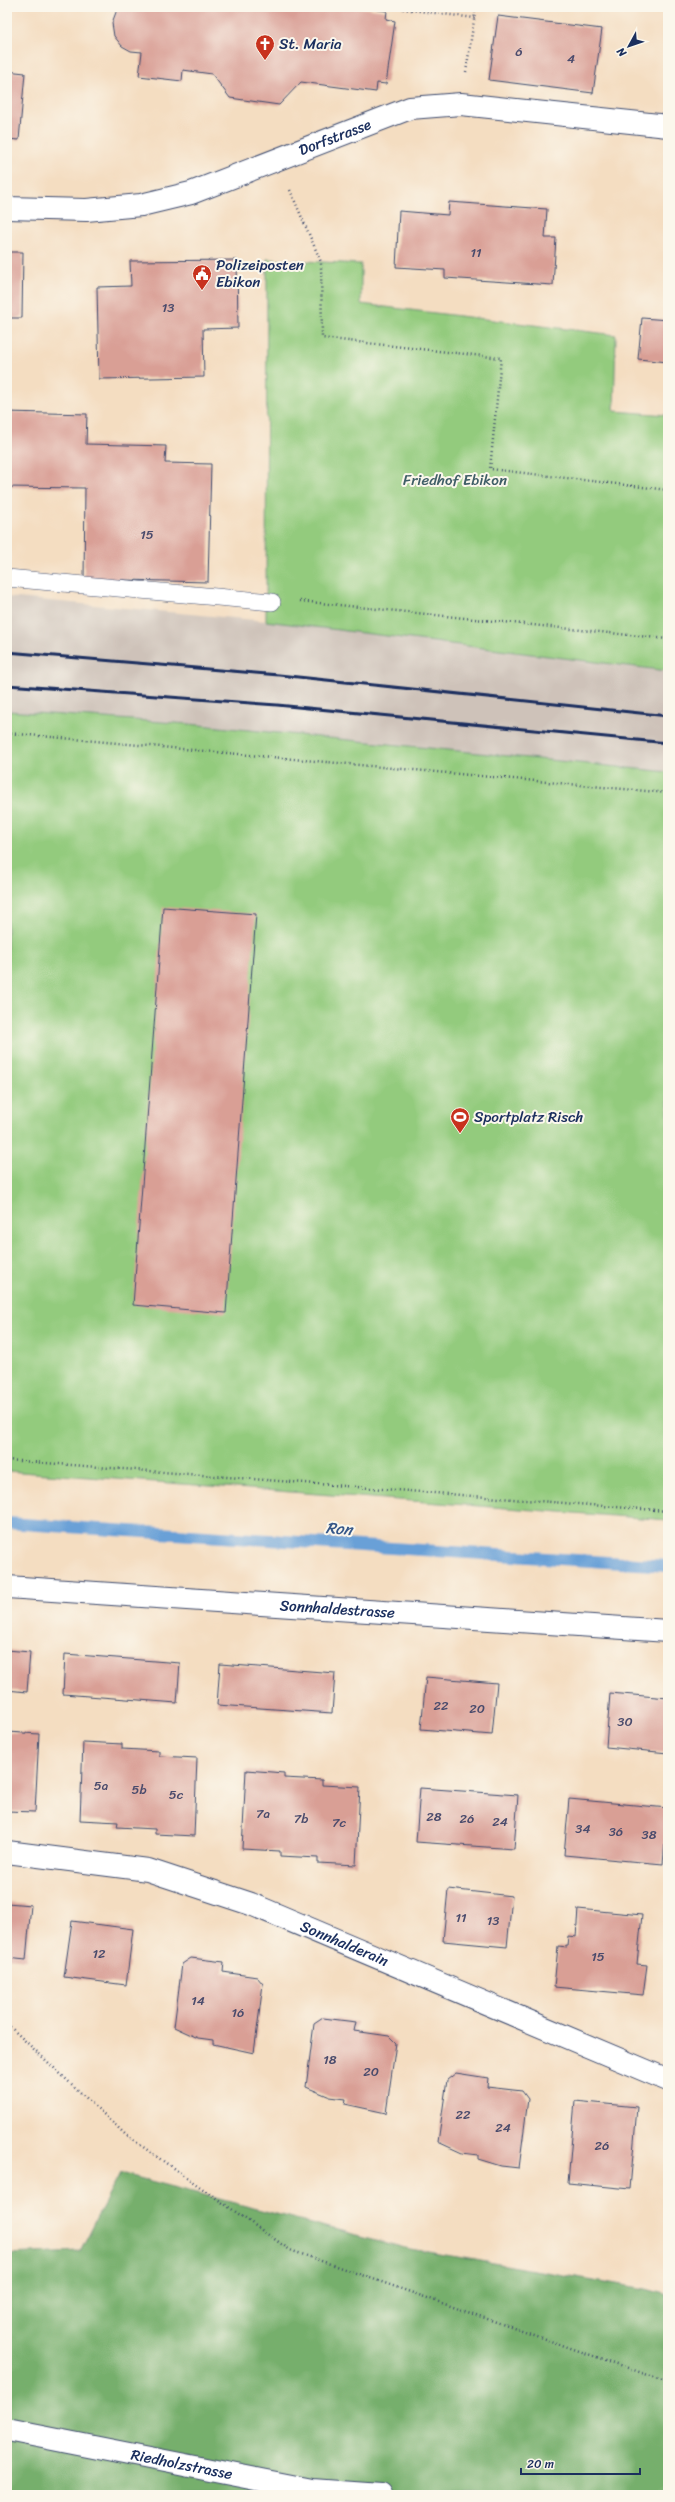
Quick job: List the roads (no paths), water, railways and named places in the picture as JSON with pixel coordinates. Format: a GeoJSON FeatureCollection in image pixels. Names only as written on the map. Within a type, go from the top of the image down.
{"type":"FeatureCollection","features":[{"type":"Feature","properties":{"kind":"street","name":"Dorfstrasse"},"geometry":{"type":"LineString","coordinates":[[7,208],[86,210],[141,205],[191,193],[410,108],[461,104],[668,126]]}},
{"type":"Feature","properties":{"kind":"street","name":"Sonnhaldestrasse"},"geometry":{"type":"LineString","coordinates":[[7,1587],[668,1631]]}},
{"type":"Feature","properties":{"kind":"street","name":"Sonnhalderain"},"geometry":{"type":"LineString","coordinates":[[7,1852],[148,1870],[251,1904],[668,2080]]}},
{"type":"Feature","properties":{"kind":"street","name":"Riedholzstrasse"},"geometry":{"type":"LineString","coordinates":[[7,2430],[312,2490],[381,2495]]}},
{"type":"Feature","properties":{"kind":"lane"},"geometry":{"type":"LineString","coordinates":[[7,578],[272,602]]}},
{"type":"Feature","properties":{"kind":"waterway","name":"Ron"},"geometry":{"type":"LineString","coordinates":[[7,1523],[668,1566]]}},
{"type":"Feature","properties":{"kind":"railway"},"geometry":{"type":"LineString","coordinates":[[7,652],[279,675],[668,716]]}},
{"type":"Feature","properties":{"kind":"railway"},"geometry":{"type":"LineString","coordinates":[[7,685],[277,705],[668,743]]}},
{"type":"Feature","properties":{"kind":"place","name":"St. Maria"},"geometry":{"type":"Point","coordinates":[265,61]}},
{"type":"Feature","properties":{"kind":"place","name":"Polizeiposten Ebikon"},"geometry":{"type":"Point","coordinates":[202,291]}},
{"type":"Feature","properties":{"kind":"place","name":"Sportplatz Risch"},"geometry":{"type":"Point","coordinates":[460,1134]}},
{"type":"Feature","properties":{"kind":"park label","name":"Friedhof Ebikon"},"geometry":{"type":"Point","coordinates":[455,480]}}]}
